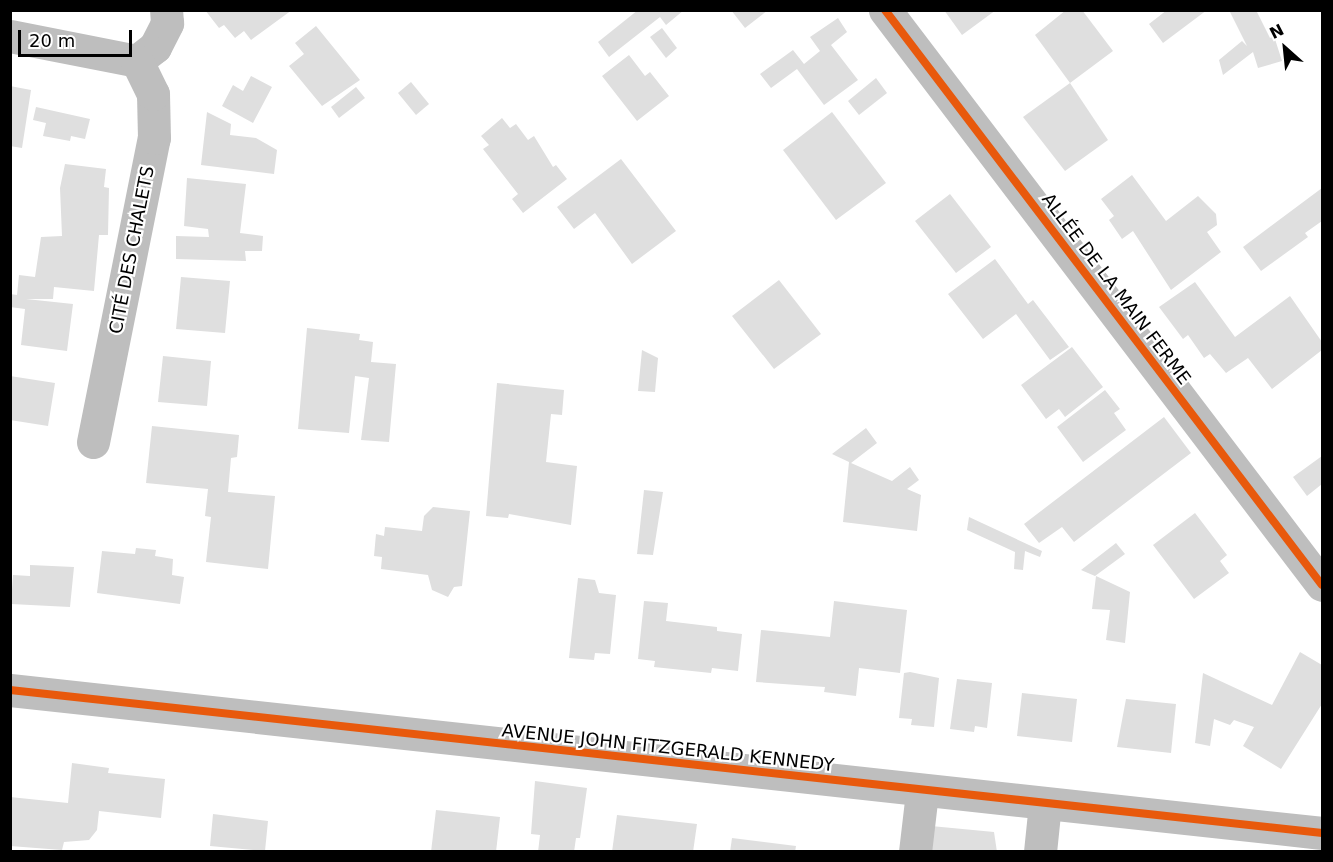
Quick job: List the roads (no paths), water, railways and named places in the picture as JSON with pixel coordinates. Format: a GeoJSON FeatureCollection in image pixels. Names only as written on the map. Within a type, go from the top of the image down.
{"type":"FeatureCollection","features":[{"type":"Feature","properties":{"kind":"street"},"geometry":{"type":"LineString","coordinates":[[10,36],[137,61],[155,47],[167,24],[166,10]]}},
{"type":"Feature","properties":{"kind":"street","name":"ALLÉE DE LA MAIN FERME"},"geometry":{"type":"LineString","coordinates":[[885,10],[1323,585]]}},
{"type":"Feature","properties":{"kind":"street","name":"CITÉ DES CHALETS"},"geometry":{"type":"LineString","coordinates":[[93,442],[154,138],[153,94],[137,61]]}},
{"type":"Feature","properties":{"kind":"street","name":"AVENUE JOHN FITZGERALD KENNEDY"},"geometry":{"type":"LineString","coordinates":[[10,690],[922,792],[1323,832]]}},
{"type":"Feature","properties":{"kind":"street"},"geometry":{"type":"LineString","coordinates":[[915,852],[922,792]]}},
{"type":"Feature","properties":{"kind":"street"},"geometry":{"type":"LineString","coordinates":[[1040,852],[1045,804]]}}]}
